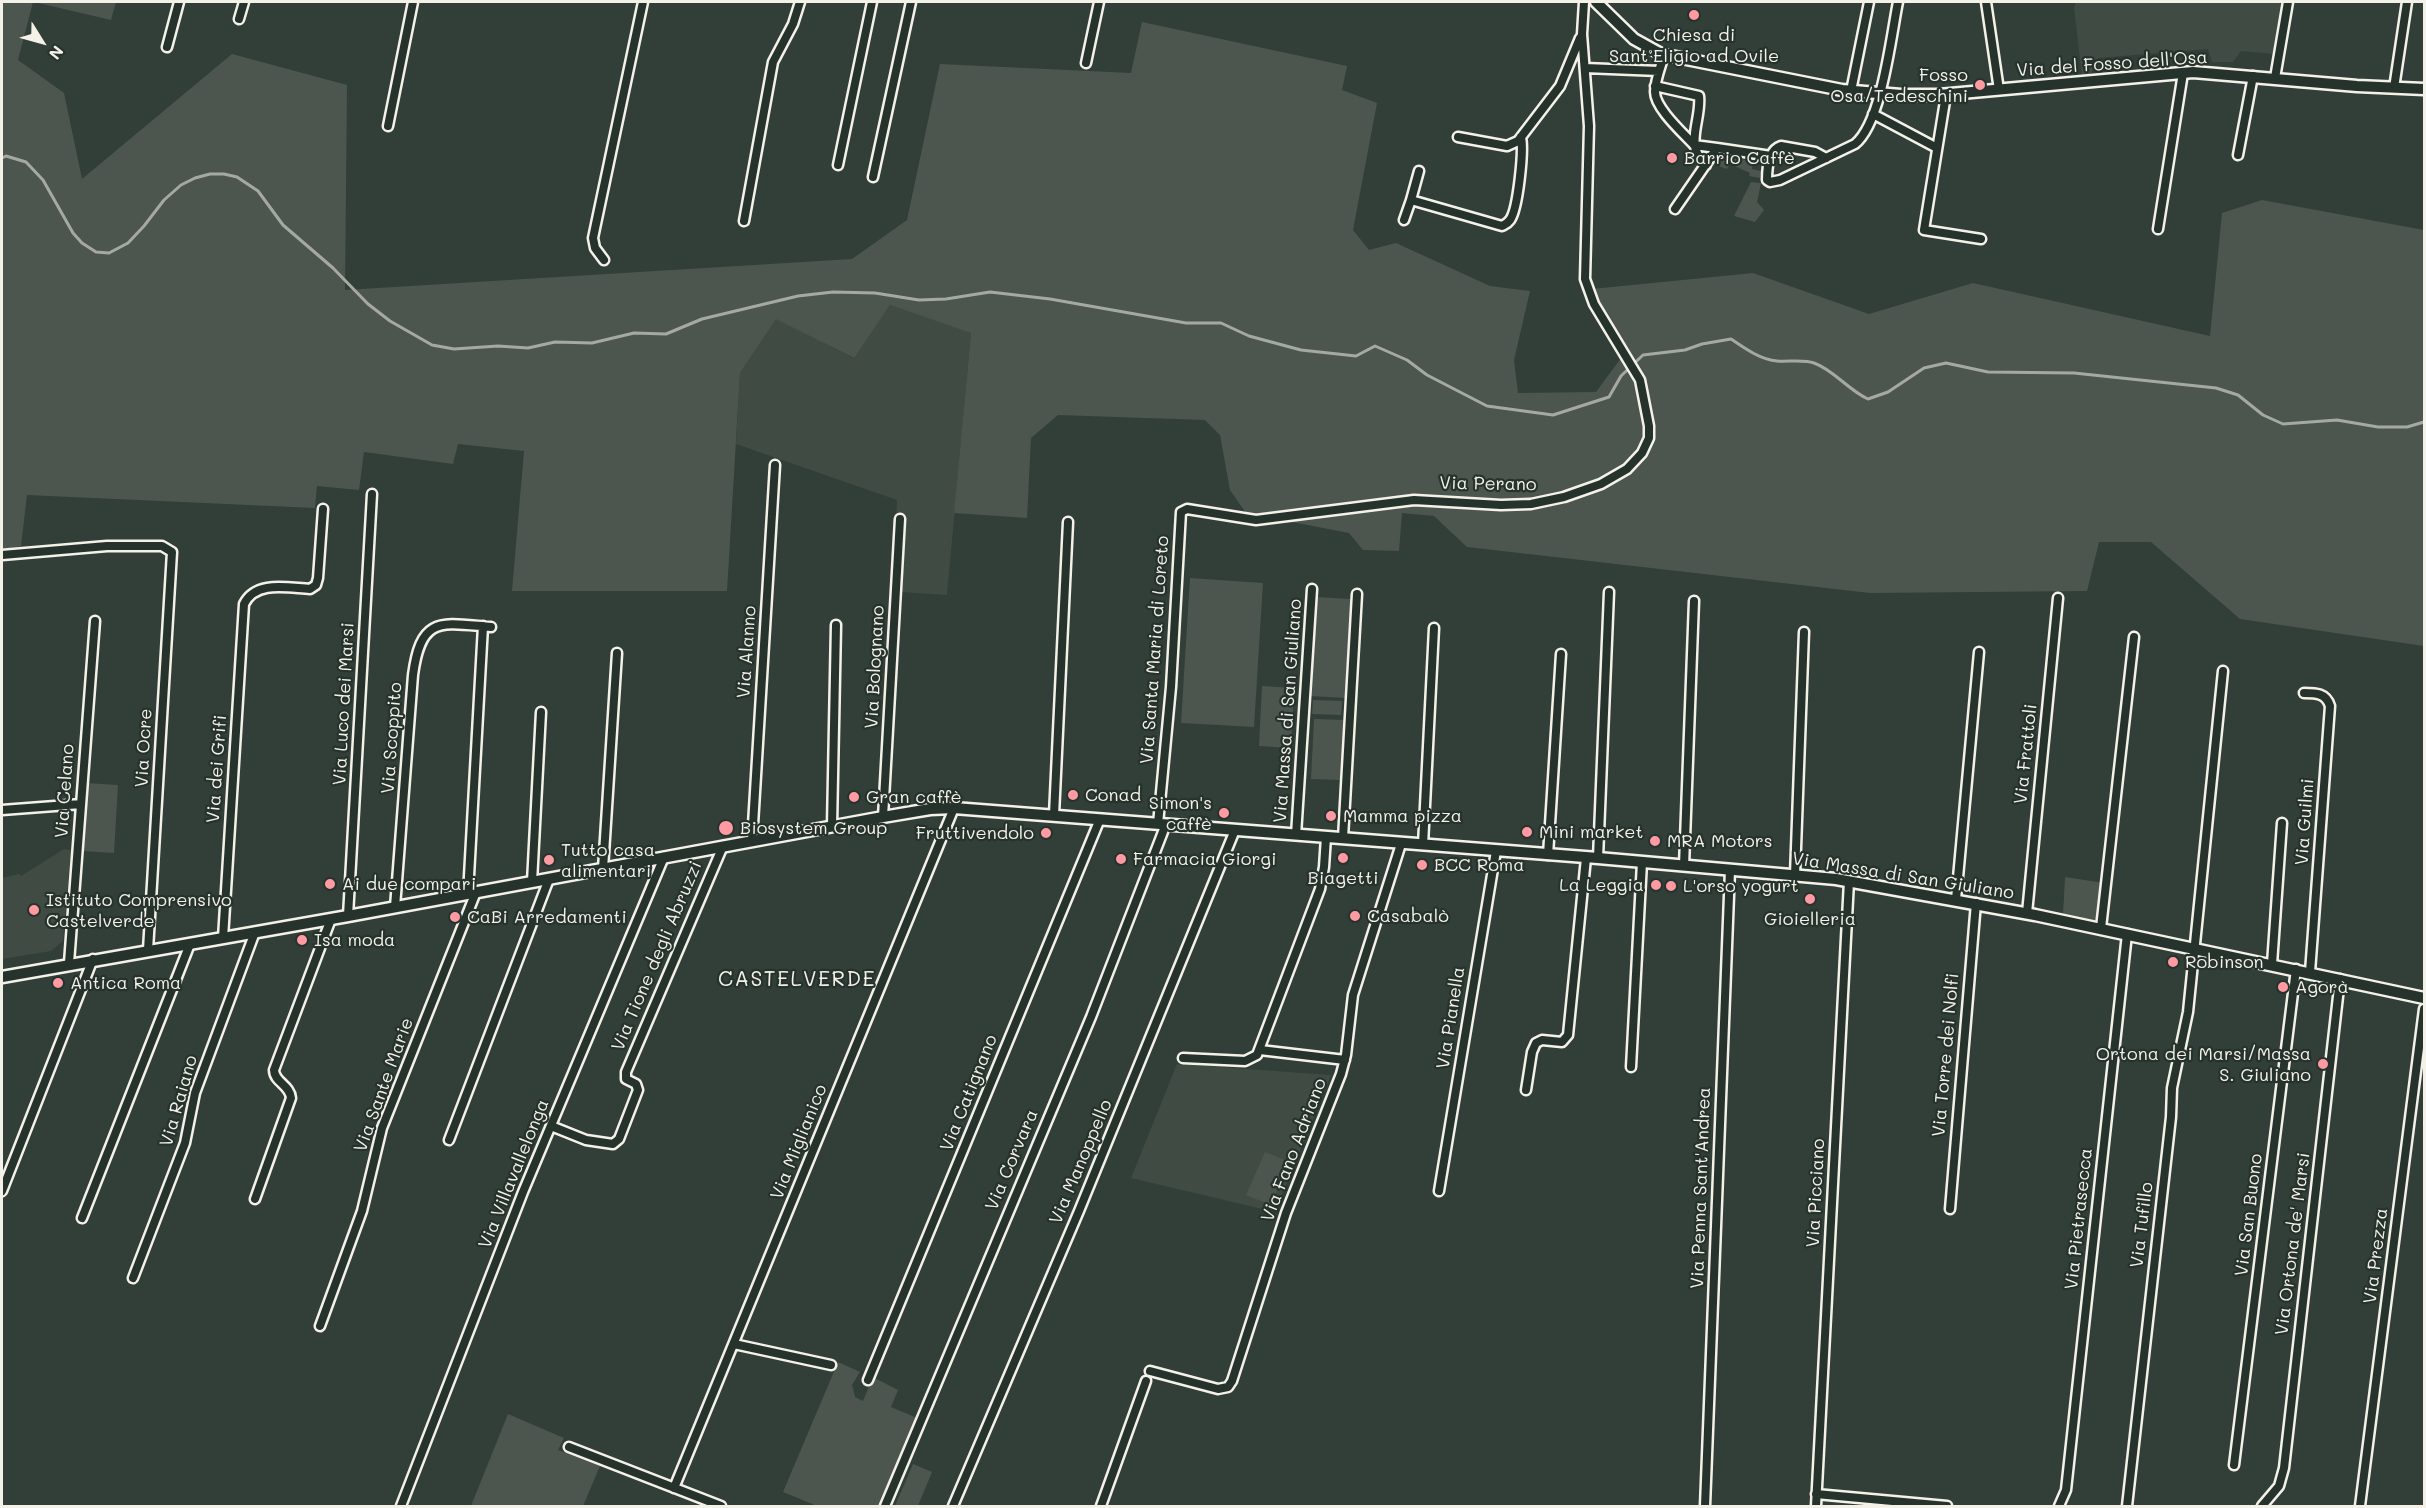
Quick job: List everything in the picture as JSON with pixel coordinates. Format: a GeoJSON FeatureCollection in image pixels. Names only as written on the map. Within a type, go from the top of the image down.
{"type":"FeatureCollection","features":[{"type":"Feature","properties":{"kind":"street"},"geometry":{"type":"LineString","coordinates":[[167,47],[179,2]]}},
{"type":"Feature","properties":{"kind":"street"},"geometry":{"type":"LineString","coordinates":[[239,19],[244,2]]}},
{"type":"Feature","properties":{"kind":"street"},"geometry":{"type":"LineString","coordinates":[[388,126],[413,2]]}},
{"type":"Feature","properties":{"kind":"street"},"geometry":{"type":"LineString","coordinates":[[604,260],[594,245],[594,235],[644,2]]}},
{"type":"Feature","properties":{"kind":"street"},"geometry":{"type":"LineString","coordinates":[[744,221],[773,62],[793,24],[800,2]]}},
{"type":"Feature","properties":{"kind":"street"},"geometry":{"type":"LineString","coordinates":[[838,165],[872,2]]}},
{"type":"Feature","properties":{"kind":"street"},"geometry":{"type":"LineString","coordinates":[[873,177],[911,2]]}},
{"type":"Feature","properties":{"kind":"street"},"geometry":{"type":"LineString","coordinates":[[1086,63],[1099,2]]}},
{"type":"Feature","properties":{"kind":"street","name":"Via Perano"},"geometry":{"type":"LineString","coordinates":[[1180,514],[1187,509],[1240,519],[1260,520],[1414,500],[1524,504],[1571,495],[1596,486],[1623,471],[1646,448],[1649,435],[1648,415],[1640,380],[1594,304],[1586,283],[1589,122],[1582,34],[1584,2]]}},
{"type":"Feature","properties":{"kind":"street","name":"Via del Fosso dell'Osa"},"geometry":{"type":"LineString","coordinates":[[1596,2],[1634,39],[1664,55],[1810,85],[1851,91],[1880,94],[1946,94],[2183,73],[2424,89]]}},
{"type":"Feature","properties":{"kind":"street"},"geometry":{"type":"LineString","coordinates":[[1851,91],[1869,2]]}},
{"type":"Feature","properties":{"kind":"street"},"geometry":{"type":"LineString","coordinates":[[1826,158],[1815,152],[1781,146],[1775,148],[1766,178],[1768,182],[1773,182],[1826,158],[1860,140],[1867,131],[1880,94],[1898,2]]}},
{"type":"Feature","properties":{"kind":"street"},"geometry":{"type":"LineString","coordinates":[[1986,2],[1999,90]]}},
{"type":"Feature","properties":{"kind":"street"},"geometry":{"type":"LineString","coordinates":[[2275,78],[2288,2]]}},
{"type":"Feature","properties":{"kind":"street"},"geometry":{"type":"LineString","coordinates":[[2394,88],[2407,2]]}},
{"type":"Feature","properties":{"kind":"street"},"geometry":{"type":"LineString","coordinates":[[1458,137],[1507,146],[1514,144],[1560,86],[1582,34]]}},
{"type":"Feature","properties":{"kind":"street"},"geometry":{"type":"LineString","coordinates":[[1664,55],[1655,86],[1655,96],[1660,106],[1694,145],[1698,157],[1706,165]]}},
{"type":"Feature","properties":{"kind":"street"},"geometry":{"type":"LineString","coordinates":[[1585,68],[1659,72]]}},
{"type":"Feature","properties":{"kind":"street"},"geometry":{"type":"LineString","coordinates":[[2158,229],[2183,73]]}},
{"type":"Feature","properties":{"kind":"street"},"geometry":{"type":"LineString","coordinates":[[2238,155],[2253,76]]}},
{"type":"Feature","properties":{"kind":"street"},"geometry":{"type":"LineString","coordinates":[[1655,86],[1699,96],[1694,145]]}},
{"type":"Feature","properties":{"kind":"street"},"geometry":{"type":"LineString","coordinates":[[1946,94],[1924,230],[1981,239]]}},
{"type":"Feature","properties":{"kind":"street"},"geometry":{"type":"LineString","coordinates":[[1873,114],[1937,148]]}},
{"type":"Feature","properties":{"kind":"street"},"geometry":{"type":"LineString","coordinates":[[1411,200],[1498,225],[1505,224],[1514,211],[1523,155],[1521,137]]}},
{"type":"Feature","properties":{"kind":"street"},"geometry":{"type":"LineString","coordinates":[[1694,145],[1771,156]]}},
{"type":"Feature","properties":{"kind":"street"},"geometry":{"type":"LineString","coordinates":[[1675,209],[1717,148]]}},
{"type":"Feature","properties":{"kind":"street"},"geometry":{"type":"LineString","coordinates":[[1404,220],[1419,171]]}},
{"type":"Feature","properties":{"kind":"street","name":"Via Alanno"},"geometry":{"type":"LineString","coordinates":[[752,841],[775,465]]}},
{"type":"Feature","properties":{"kind":"street","name":"Via Luco dei Marsi"},"geometry":{"type":"LineString","coordinates":[[348,916],[372,494]]}},
{"type":"Feature","properties":{"kind":"street","name":"Via dei Grifi"},"geometry":{"type":"LineString","coordinates":[[223,938],[245,601],[261,588],[310,589],[316,585],[323,509]]}},
{"type":"Feature","properties":{"kind":"street","name":"Via Santa Maria di Loreto"},"geometry":{"type":"LineString","coordinates":[[1162,824],[1180,560],[1180,514]]}},
{"type":"Feature","properties":{"kind":"street","name":"Via Bolognano"},"geometry":{"type":"LineString","coordinates":[[883,817],[900,519]]}},
{"type":"Feature","properties":{"kind":"street"},"geometry":{"type":"LineString","coordinates":[[1054,815],[1068,522]]}},
{"type":"Feature","properties":{"kind":"street","name":"Via Ocre"},"geometry":{"type":"LineString","coordinates":[[2,555],[107,546],[162,546],[170,549],[173,557],[148,950]]}},
{"type":"Feature","properties":{"kind":"street","name":"Via Massa di San Giuliano"},"geometry":{"type":"LineString","coordinates":[[1296,834],[1312,590]]}},
{"type":"Feature","properties":{"kind":"street"},"geometry":{"type":"LineString","coordinates":[[1598,858],[1609,592]]}},
{"type":"Feature","properties":{"kind":"street"},"geometry":{"type":"LineString","coordinates":[[1343,838],[1357,594]]}},
{"type":"Feature","properties":{"kind":"street","name":"Via Frattoli"},"geometry":{"type":"LineString","coordinates":[[2027,913],[2058,598]]}},
{"type":"Feature","properties":{"kind":"street"},"geometry":{"type":"LineString","coordinates":[[1684,866],[1694,601]]}},
{"type":"Feature","properties":{"kind":"street","name":"Via Celano"},"geometry":{"type":"LineString","coordinates":[[69,963],[95,621]]}},
{"type":"Feature","properties":{"kind":"street","name":"Via Scoppito"},"geometry":{"type":"LineString","coordinates":[[395,907],[413,675],[418,646],[424,635],[444,624],[487,627]]}},
{"type":"Feature","properties":{"kind":"street"},"geometry":{"type":"LineString","coordinates":[[832,826],[836,625]]}},
{"type":"Feature","properties":{"kind":"street","name":"Via Sante Marie"},"geometry":{"type":"LineString","coordinates":[[320,1326],[363,1211],[382,1128],[472,893],[487,627]]}},
{"type":"Feature","properties":{"kind":"street"},"geometry":{"type":"LineString","coordinates":[[1423,845],[1434,628]]}},
{"type":"Feature","properties":{"kind":"street"},"geometry":{"type":"LineString","coordinates":[[1795,875],[1804,632]]}},
{"type":"Feature","properties":{"kind":"street"},"geometry":{"type":"LineString","coordinates":[[2102,928],[2134,637]]}},
{"type":"Feature","properties":{"kind":"street"},"geometry":{"type":"LineString","coordinates":[[1956,899],[1979,652]]}},
{"type":"Feature","properties":{"kind":"street"},"geometry":{"type":"LineString","coordinates":[[603,869],[617,653]]}},
{"type":"Feature","properties":{"kind":"street"},"geometry":{"type":"LineString","coordinates":[[1548,855],[1561,654]]}},
{"type":"Feature","properties":{"kind":"street","name":"Via Tufillo"},"geometry":{"type":"LineString","coordinates":[[2127,1506],[2171,1117],[2171,1096],[2188,1011],[2223,671]]}},
{"type":"Feature","properties":{"kind":"street","name":"Via Guilmi"},"geometry":{"type":"LineString","coordinates":[[2304,693],[2321,694],[2328,700],[2330,706],[2310,972]]}},
{"type":"Feature","properties":{"kind":"street"},"geometry":{"type":"LineString","coordinates":[[532,882],[541,712]]}},
{"type":"Feature","properties":{"kind":"street"},"geometry":{"type":"LineString","coordinates":[[2,810],[81,804]]}},
{"type":"Feature","properties":{"kind":"street","name":"Via Massa di San Giuliano"},"geometry":{"type":"LineString","coordinates":[[2,976],[348,916],[832,826],[930,809],[954,808],[1598,858],[1850,881],[2102,928],[2424,998]]}},
{"type":"Feature","properties":{"kind":"street","name":"Via Miglianico"},"geometry":{"type":"LineString","coordinates":[[674,1488],[954,808]]}},
{"type":"Feature","properties":{"kind":"street","name":"Via Catignano"},"geometry":{"type":"LineString","coordinates":[[868,1380],[1100,819]]}},
{"type":"Feature","properties":{"kind":"street"},"geometry":{"type":"LineString","coordinates":[[2272,964],[2282,823]]}},
{"type":"Feature","properties":{"kind":"street","name":"Via Corvara"},"geometry":{"type":"LineString","coordinates":[[885,1506],[1091,1017],[1162,824]]}},
{"type":"Feature","properties":{"kind":"street","name":"Via Manoppello"},"geometry":{"type":"LineString","coordinates":[[953,1506],[1107,1144],[1235,830]]}},
{"type":"Feature","properties":{"kind":"street"},"geometry":{"type":"LineString","coordinates":[[1183,1058],[1245,1061],[1254,1058],[1260,1050],[1320,889],[1326,837]]}},
{"type":"Feature","properties":{"kind":"street","name":"Via Fano Adriano"},"geometry":{"type":"LineString","coordinates":[[1150,1371],[1218,1389],[1225,1389],[1230,1384],[1286,1213],[1339,1081],[1345,1060],[1354,991],[1401,844]]}},
{"type":"Feature","properties":{"kind":"street","name":"Via Tione degli Abruzzi"},"geometry":{"type":"LineString","coordinates":[[551,1126],[591,1141],[611,1144],[619,1139],[638,1090],[636,1084],[626,1079],[626,1071],[723,846]]}},
{"type":"Feature","properties":{"kind":"street","name":"Via Pianella"},"geometry":{"type":"LineString","coordinates":[[1439,1191],[1496,851]]}},
{"type":"Feature","properties":{"kind":"street","name":"Via Villavallelonga"},"geometry":{"type":"LineString","coordinates":[[401,1506],[551,1126],[664,857]]}},
{"type":"Feature","properties":{"kind":"street"},"geometry":{"type":"LineString","coordinates":[[1526,1090],[1534,1045],[1542,1040],[1562,1042],[1568,1035],[1586,858]]}},
{"type":"Feature","properties":{"kind":"street"},"geometry":{"type":"LineString","coordinates":[[1631,1067],[1642,862]]}},
{"type":"Feature","properties":{"kind":"street","name":"Via Penna Sant'Andrea"},"geometry":{"type":"LineString","coordinates":[[1705,1506],[1730,870]]}},
{"type":"Feature","properties":{"kind":"street"},"geometry":{"type":"LineString","coordinates":[[449,1140],[549,879]]}},
{"type":"Feature","properties":{"kind":"street","name":"Via Picciano"},"geometry":{"type":"LineString","coordinates":[[1816,1506],[1850,881]]}},
{"type":"Feature","properties":{"kind":"street","name":"Via Torre dei Nolfi"},"geometry":{"type":"LineString","coordinates":[[1950,1209],[1976,903]]}},
{"type":"Feature","properties":{"kind":"street"},"geometry":{"type":"LineString","coordinates":[[255,1199],[290,1102],[290,1091],[275,1077],[274,1070],[331,919]]}},
{"type":"Feature","properties":{"kind":"street","name":"Via Raiano"},"geometry":{"type":"LineString","coordinates":[[133,1278],[185,1143],[195,1093],[255,932]]}},
{"type":"Feature","properties":{"kind":"street","name":"Via Pietrasecca"},"geometry":{"type":"LineString","coordinates":[[2059,1506],[2066,1490],[2127,934]]}},
{"type":"Feature","properties":{"kind":"street"},"geometry":{"type":"LineString","coordinates":[[82,1218],[190,944]]}},
{"type":"Feature","properties":{"kind":"street"},"geometry":{"type":"LineString","coordinates":[[2,1191],[93,960]]}},
{"type":"Feature","properties":{"kind":"street","name":"Via San Buono"},"geometry":{"type":"LineString","coordinates":[[2234,1465],[2296,969]]}},
{"type":"Feature","properties":{"kind":"street","name":"Via Ortona de' Marsi"},"geometry":{"type":"LineString","coordinates":[[2262,1506],[2279,1486],[2284,1468],[2340,979]]}},
{"type":"Feature","properties":{"kind":"street","name":"Via Prezza"},"geometry":{"type":"LineString","coordinates":[[2360,1506],[2424,1009]]}},
{"type":"Feature","properties":{"kind":"street"},"geometry":{"type":"LineString","coordinates":[[1260,1050],[1345,1060]]}},
{"type":"Feature","properties":{"kind":"street"},"geometry":{"type":"LineString","coordinates":[[734,1344],[831,1365]]}},
{"type":"Feature","properties":{"kind":"street"},"geometry":{"type":"LineString","coordinates":[[1101,1506],[1146,1381]]}},
{"type":"Feature","properties":{"kind":"street"},"geometry":{"type":"LineString","coordinates":[[569,1447],[721,1506]]}},
{"type":"Feature","properties":{"kind":"street"},"geometry":{"type":"LineString","coordinates":[[1816,1494],[1947,1506]]}},
{"type":"Feature","properties":{"kind":"shaded area"},"geometry":{"type":"Polygon","coordinates":[[[2,2],[33,2],[18,60],[64,93],[82,179],[232,54],[347,85],[345,290],[852,259],[907,220],[940,64],[1131,73],[1142,22],[1347,66],[1342,90],[1377,103],[1353,230],[1369,250],[1396,243],[1490,286],[1530,291],[1514,360],[1518,393],[1596,392],[1627,350],[1592,289],[1753,273],[1869,314],[1973,283],[2210,336],[2222,213],[2262,200],[2424,230],[2424,646],[2240,619],[2151,542],[2099,542],[2087,591],[1870,593],[1467,547],[1434,516],[1402,513],[1399,551],[1363,550],[1349,533],[1246,513],[1230,490],[1220,435],[1205,420],[1058,415],[1031,438],[1027,518],[954,513],[971,333],[890,305],[854,358],[776,319],[740,373],[727,591],[512,591],[524,451],[458,444],[453,464],[364,452],[359,490],[317,486],[315,508],[27,495],[21,546],[2,550],[2,2]]]}},
{"type":"Feature","properties":{"kind":"shaded area"},"geometry":{"type":"Polygon","coordinates":[[[34,2],[116,2],[111,20],[34,2]]]}},
{"type":"Feature","properties":{"kind":"shaded area"},"geometry":{"type":"Polygon","coordinates":[[[2076,2],[2282,2],[2275,54],[2241,51],[2233,62],[2212,62],[2208,49],[2099,58],[2089,76],[2082,76],[2074,8],[2076,2]]]}},
{"type":"Feature","properties":{"kind":"shaded area"},"geometry":{"type":"Polygon","coordinates":[[[1719,156],[1753,161],[1752,169],[1761,171],[1760,178],[1749,176],[1750,173],[1730,164],[1727,169],[1713,164],[1719,156]]]}},
{"type":"Feature","properties":{"kind":"shaded area"},"geometry":{"type":"Polygon","coordinates":[[[1751,182],[1761,183],[1757,202],[1764,210],[1755,222],[1734,216],[1751,182]]]}},
{"type":"Feature","properties":{"kind":"shaded area"},"geometry":{"type":"Polygon","coordinates":[[[890,305],[971,332],[947,595],[901,592],[905,520],[896,519],[897,500],[736,444],[740,373],[776,318],[853,358],[890,305]]]}},
{"type":"Feature","properties":{"kind":"shaded area"},"geometry":{"type":"Polygon","coordinates":[[[1190,578],[1263,583],[1254,727],[1181,723],[1190,578]]]}},
{"type":"Feature","properties":{"kind":"shaded area"},"geometry":{"type":"Polygon","coordinates":[[[1316,597],[1351,599],[1346,698],[1310,696],[1316,597]]]}},
{"type":"Feature","properties":{"kind":"shaded area"},"geometry":{"type":"Polygon","coordinates":[[[1262,686],[1294,688],[1291,748],[1259,746],[1262,686]]]}},
{"type":"Feature","properties":{"kind":"shaded area"},"geometry":{"type":"Polygon","coordinates":[[[1313,700],[1342,701],[1341,715],[1312,714],[1313,700]]]}},
{"type":"Feature","properties":{"kind":"shaded area"},"geometry":{"type":"Polygon","coordinates":[[[1314,719],[1344,720],[1341,780],[1311,779],[1314,719]]]}},
{"type":"Feature","properties":{"kind":"shaded area"},"geometry":{"type":"Polygon","coordinates":[[[86,783],[118,785],[114,853],[82,851],[86,783]]]}},
{"type":"Feature","properties":{"kind":"shaded area","name":"Istituto Comprensivo Castelverde"},"geometry":{"type":"Polygon","coordinates":[[[64,849],[71,850],[63,941],[51,951],[2,959],[2,878],[19,874],[21,876],[64,849]]]}},
{"type":"Feature","properties":{"kind":"shaded area"},"geometry":{"type":"Polygon","coordinates":[[[2065,877],[2104,883],[2099,922],[2063,916],[2065,877]]]}},
{"type":"Feature","properties":{"kind":"shaded area"},"geometry":{"type":"Polygon","coordinates":[[[1177,1064],[1331,1075],[1275,1212],[1131,1178],[1177,1064]]]}},
{"type":"Feature","properties":{"kind":"shaded area"},"geometry":{"type":"Polygon","coordinates":[[[1265,1152],[1290,1162],[1271,1205],[1246,1195],[1265,1152]]]}},
{"type":"Feature","properties":{"kind":"shaded area"},"geometry":{"type":"Polygon","coordinates":[[[838,1362],[860,1372],[852,1385],[855,1397],[863,1401],[873,1377],[898,1390],[891,1407],[917,1418],[881,1506],[817,1506],[783,1492],[838,1362]]]}},
{"type":"Feature","properties":{"kind":"shaded area"},"geometry":{"type":"Polygon","coordinates":[[[508,1414],[564,1438],[558,1450],[600,1466],[583,1506],[471,1506],[508,1414]]]}},
{"type":"Feature","properties":{"kind":"shaded area"},"geometry":{"type":"Polygon","coordinates":[[[913,1464],[932,1472],[918,1506],[895,1506],[913,1464]]]}},
{"type":"Feature","properties":{"kind":"waterway"},"geometry":{"type":"LineString","coordinates":[[2,158],[6,156],[26,162],[43,180],[73,233],[82,243],[96,252],[109,253],[128,243],[164,200],[181,185],[210,174],[237,177],[258,191],[283,225],[333,268],[368,304],[390,321],[432,345],[454,349],[498,346],[528,348],[555,342],[592,343],[634,333],[666,334],[702,319],[798,296],[833,292],[875,293],[919,300],[946,299],[990,292],[1050,299],[1186,323],[1221,323],[1249,336],[1301,350],[1356,356],[1375,346],[1407,360],[1427,375],[1487,406],[1553,415],[1609,397],[1621,376],[1643,355],[1685,350],[1702,344],[1731,339],[1765,358],[1777,361],[1810,362],[1821,366],[1868,399],[1888,392],[1924,368],[1946,363],[1988,372],[2074,373],[2216,388],[2238,395],[2263,415],[2283,424],[2337,420],[2378,427],[2407,427],[2424,422]]}},
{"type":"Feature","properties":{"kind":"place","name":"Chiesa di Sant’Eligio ad Ovile"},"geometry":{"type":"Point","coordinates":[1694,15]}},
{"type":"Feature","properties":{"kind":"place","name":"Fosso Osa/Tedeschini"},"geometry":{"type":"Point","coordinates":[1980,85]}},
{"type":"Feature","properties":{"kind":"place","name":"Barrio Caffè"},"geometry":{"type":"Point","coordinates":[1672,158]}},
{"type":"Feature","properties":{"kind":"place","name":"Conad"},"geometry":{"type":"Point","coordinates":[1073,795]}},
{"type":"Feature","properties":{"kind":"place","name":"Gran caffè"},"geometry":{"type":"Point","coordinates":[854,797]}},
{"type":"Feature","properties":{"kind":"place","name":"Simon's caffè"},"geometry":{"type":"Point","coordinates":[1224,813]}},
{"type":"Feature","properties":{"kind":"place","name":"Mamma pizza"},"geometry":{"type":"Point","coordinates":[1331,816]}},
{"type":"Feature","properties":{"kind":"place","name":"Biosystem Group"},"geometry":{"type":"Point","coordinates":[726,828]}},
{"type":"Feature","properties":{"kind":"place","name":"Mini market"},"geometry":{"type":"Point","coordinates":[1527,832]}},
{"type":"Feature","properties":{"kind":"place","name":"Fruttivendolo"},"geometry":{"type":"Point","coordinates":[1046,833]}},
{"type":"Feature","properties":{"kind":"place","name":"MRA Motors"},"geometry":{"type":"Point","coordinates":[1655,841]}},
{"type":"Feature","properties":{"kind":"place","name":"Biagetti"},"geometry":{"type":"Point","coordinates":[1343,858]}},
{"type":"Feature","properties":{"kind":"place","name":"Farmacia Giorgi"},"geometry":{"type":"Point","coordinates":[1121,859]}},
{"type":"Feature","properties":{"kind":"place","name":"Tutto casa alimentari"},"geometry":{"type":"Point","coordinates":[549,860]}},
{"type":"Feature","properties":{"kind":"place","name":"BCC Roma"},"geometry":{"type":"Point","coordinates":[1422,865]}},
{"type":"Feature","properties":{"kind":"place","name":"Ai due compari"},"geometry":{"type":"Point","coordinates":[330,884]}},
{"type":"Feature","properties":{"kind":"place","name":"La Leggia"},"geometry":{"type":"Point","coordinates":[1656,885]}},
{"type":"Feature","properties":{"kind":"place","name":"L'orso yogurt"},"geometry":{"type":"Point","coordinates":[1671,886]}},
{"type":"Feature","properties":{"kind":"place","name":"Gioielleria"},"geometry":{"type":"Point","coordinates":[1810,899]}},
{"type":"Feature","properties":{"kind":"place","name":"Istituto Comprensivo Castelverde"},"geometry":{"type":"Point","coordinates":[34,910]}},
{"type":"Feature","properties":{"kind":"place","name":"Casabalò"},"geometry":{"type":"Point","coordinates":[1355,916]}},
{"type":"Feature","properties":{"kind":"place","name":"CaBi Arredamenti"},"geometry":{"type":"Point","coordinates":[455,917]}},
{"type":"Feature","properties":{"kind":"place","name":"Isa moda"},"geometry":{"type":"Point","coordinates":[302,940]}},
{"type":"Feature","properties":{"kind":"place","name":"Robinson"},"geometry":{"type":"Point","coordinates":[2173,962]}},
{"type":"Feature","properties":{"kind":"place","name":"Antica Roma"},"geometry":{"type":"Point","coordinates":[58,983]}},
{"type":"Feature","properties":{"kind":"place","name":"Agorà"},"geometry":{"type":"Point","coordinates":[2283,987]}},
{"type":"Feature","properties":{"kind":"place","name":"Ortona dei Marsi/Massa S. Giuliano"},"geometry":{"type":"Point","coordinates":[2323,1064]}},
{"type":"Feature","properties":{"kind":"district","name":"CASTELVERDE"},"geometry":{"type":"Point","coordinates":[797,980]}}]}
